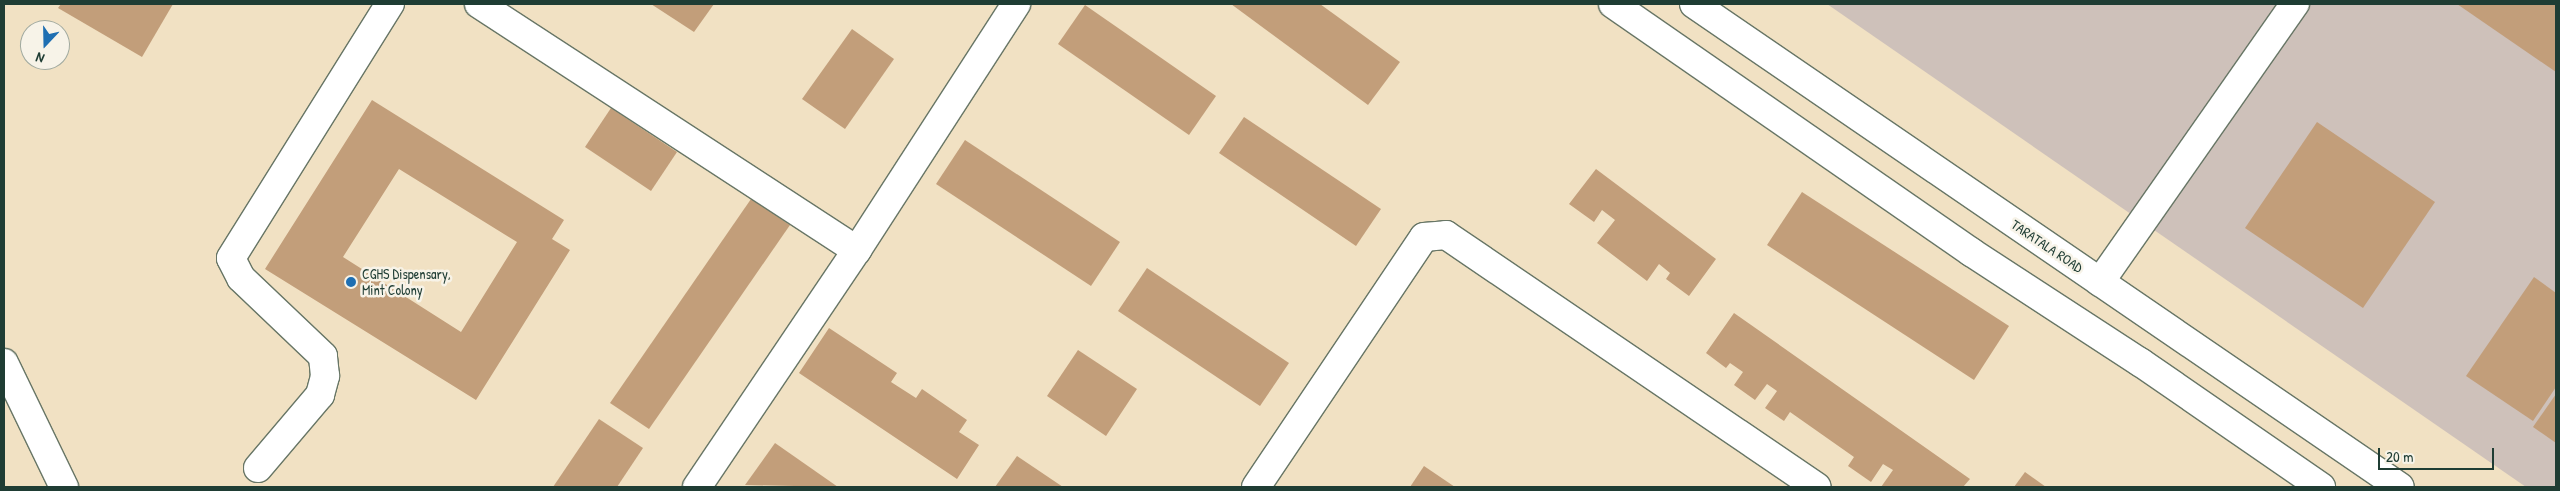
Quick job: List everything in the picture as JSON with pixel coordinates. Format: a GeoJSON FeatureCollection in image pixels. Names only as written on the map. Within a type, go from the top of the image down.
{"type":"FeatureCollection","features":[{"type":"Feature","properties":{"kind":"main road"},"geometry":{"type":"LineString","coordinates":[[258,468],[320,395],[325,376],[323,356],[241,278],[231,258],[390,4]]}},
{"type":"Feature","properties":{"kind":"main road"},"geometry":{"type":"LineString","coordinates":[[479,4],[857,250]]}},
{"type":"Feature","properties":{"kind":"main road"},"geometry":{"type":"LineString","coordinates":[[697,487],[857,250],[1016,4]]}},
{"type":"Feature","properties":{"kind":"main road"},"geometry":{"type":"LineString","coordinates":[[1613,4],[1963,246],[2140,362],[2321,487]]}},
{"type":"Feature","properties":{"kind":"main road","name":"TARATALA ROAD"},"geometry":{"type":"LineString","coordinates":[[1694,4],[2400,487]]}},
{"type":"Feature","properties":{"kind":"main road"},"geometry":{"type":"LineString","coordinates":[[2100,282],[2296,4]]}},
{"type":"Feature","properties":{"kind":"main road"},"geometry":{"type":"LineString","coordinates":[[1256,487],[1424,237],[1446,235],[1817,487]]}},
{"type":"Feature","properties":{"kind":"main road"},"geometry":{"type":"LineString","coordinates":[[4,363],[64,487]]}},
{"type":"Feature","properties":{"kind":"shaded area"},"geometry":{"type":"Polygon","coordinates":[[[1827,4],[2556,4],[2556,487],[2526,487],[1827,4]]]}},
{"type":"Feature","properties":{"kind":"building"},"geometry":{"type":"Polygon","coordinates":[[[61,4],[173,4],[142,57],[58,8],[61,4]]]}},
{"type":"Feature","properties":{"kind":"building"},"geometry":{"type":"Polygon","coordinates":[[[651,4],[714,4],[694,32],[651,4]]]}},
{"type":"Feature","properties":{"kind":"building"},"geometry":{"type":"Polygon","coordinates":[[[1231,4],[1320,4],[1400,62],[1368,105],[1231,4]]]}},
{"type":"Feature","properties":{"kind":"building"},"geometry":{"type":"Polygon","coordinates":[[[2457,4],[2556,4],[2556,72],[2457,4]]]}},
{"type":"Feature","properties":{"kind":"building"},"geometry":{"type":"Polygon","coordinates":[[[1085,5],[1216,96],[1189,135],[1058,44],[1085,5]]]}},
{"type":"Feature","properties":{"kind":"building"},"geometry":{"type":"Polygon","coordinates":[[[852,29],[894,59],[845,129],[802,99],[852,29]]]}},
{"type":"Feature","properties":{"kind":"building"},"geometry":{"type":"Polygon","coordinates":[[[372,100],[564,220],[552,239],[570,250],[476,400],[265,269],[372,100]],[[399,169],[343,257],[461,332],[517,242],[399,169]]]}},
{"type":"Feature","properties":{"kind":"building"},"geometry":{"type":"Polygon","coordinates":[[[611,108],[677,152],[651,191],[585,147],[611,108]]]}},
{"type":"Feature","properties":{"kind":"building"},"geometry":{"type":"Polygon","coordinates":[[[1244,117],[1381,209],[1356,246],[1219,153],[1244,117]]]}},
{"type":"Feature","properties":{"kind":"building"},"geometry":{"type":"Polygon","coordinates":[[[2317,122],[2435,202],[2363,308],[2245,228],[2317,122]]]}},
{"type":"Feature","properties":{"kind":"building"},"geometry":{"type":"Polygon","coordinates":[[[965,140],[1120,242],[1091,286],[936,184],[965,140]]]}},
{"type":"Feature","properties":{"kind":"building"},"geometry":{"type":"Polygon","coordinates":[[[1596,169],[1716,259],[1689,296],[1666,279],[1670,273],[1659,264],[1647,281],[1597,243],[1615,220],[1602,210],[1594,222],[1569,204],[1596,169]]]}},
{"type":"Feature","properties":{"kind":"building"},"geometry":{"type":"Polygon","coordinates":[[[1802,192],[2009,326],[1974,380],[1767,245],[1802,192]]]}},
{"type":"Feature","properties":{"kind":"building"},"geometry":{"type":"Polygon","coordinates":[[[751,199],[790,225],[649,429],[610,403],[751,199]]]}},
{"type":"Feature","properties":{"kind":"building"},"geometry":{"type":"Polygon","coordinates":[[[1147,268],[1289,363],[1260,406],[1118,311],[1147,268]]]}},
{"type":"Feature","properties":{"kind":"building"},"geometry":{"type":"Polygon","coordinates":[[[2534,277],[2556,293],[2556,387],[2533,421],[2466,376],[2534,277]]]}},
{"type":"Feature","properties":{"kind":"building"},"geometry":{"type":"Polygon","coordinates":[[[1734,313],[1970,479],[1963,487],[1881,487],[1893,470],[1883,464],[1871,482],[1848,466],[1854,457],[1790,412],[1784,421],[1765,408],[1777,391],[1767,384],[1755,400],[1734,385],[1743,372],[1730,363],[1726,368],[1706,353],[1734,313]]]}},
{"type":"Feature","properties":{"kind":"building"},"geometry":{"type":"Polygon","coordinates":[[[829,328],[897,373],[891,382],[916,398],[922,389],[967,420],[959,432],[979,445],[957,479],[799,373],[829,328]]]}},
{"type":"Feature","properties":{"kind":"building"},"geometry":{"type":"Polygon","coordinates":[[[1078,350],[1137,389],[1106,436],[1047,396],[1078,350]]]}},
{"type":"Feature","properties":{"kind":"building"},"geometry":{"type":"Polygon","coordinates":[[[2556,394],[2556,443],[2533,427],[2556,394]]]}},
{"type":"Feature","properties":{"kind":"building"},"geometry":{"type":"Polygon","coordinates":[[[599,419],[643,448],[617,487],[553,487],[599,419]]]}},
{"type":"Feature","properties":{"kind":"building"},"geometry":{"type":"Polygon","coordinates":[[[775,443],[838,487],[745,485],[775,443]]]}},
{"type":"Feature","properties":{"kind":"building"},"geometry":{"type":"Polygon","coordinates":[[[1017,456],[1063,487],[995,487],[1017,456]]]}},
{"type":"Feature","properties":{"kind":"building"},"geometry":{"type":"Polygon","coordinates":[[[1424,466],[1455,487],[1410,487],[1424,466]]]}},
{"type":"Feature","properties":{"kind":"building"},"geometry":{"type":"Polygon","coordinates":[[[2025,472],[2046,487],[2014,487],[2025,472]]]}},
{"type":"Feature","properties":{"kind":"place","name":"CGHS Dispensary, Mint Colony"},"geometry":{"type":"Point","coordinates":[351,282]}}]}
